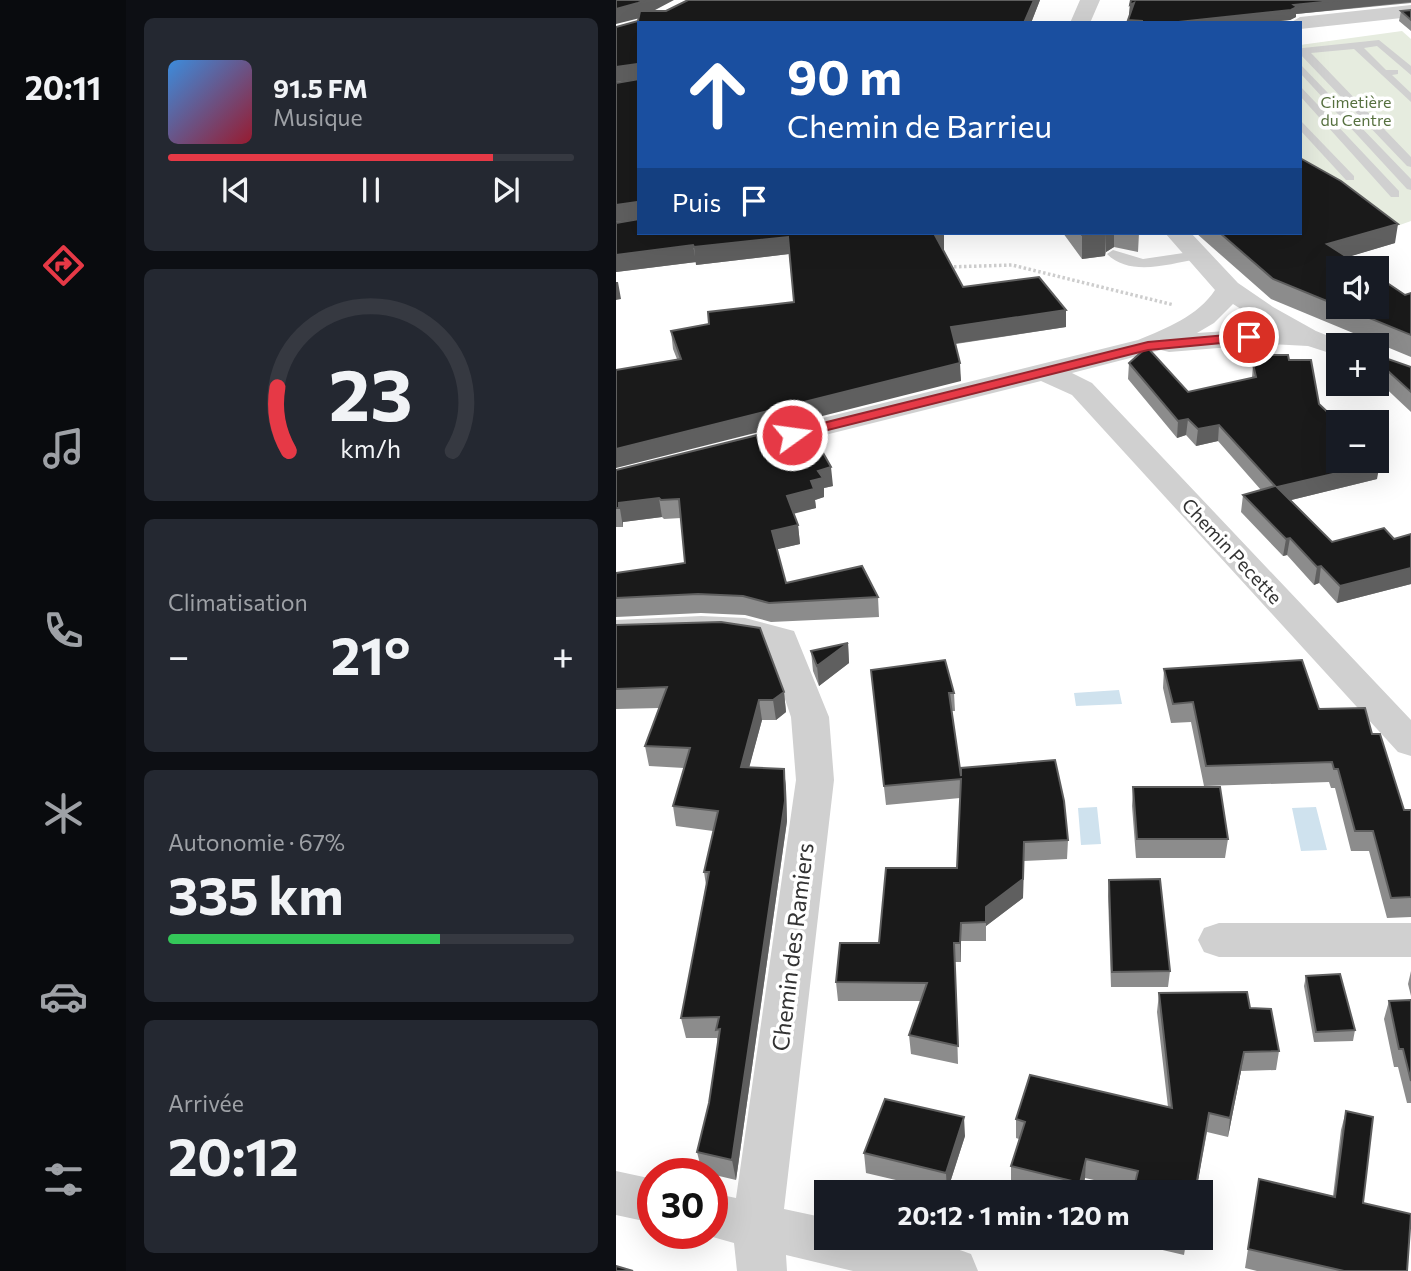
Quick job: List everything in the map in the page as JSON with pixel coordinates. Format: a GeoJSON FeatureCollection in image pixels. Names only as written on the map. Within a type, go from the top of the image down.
{"type":"FeatureCollection","features":[{"type":"Feature","properties":{"kind":"street"},"geometry":{"type":"LineString","coordinates":[[1080,21],[1090,0]]}},
{"type":"Feature","properties":{"kind":"street"},"geometry":{"type":"LineString","coordinates":[[1302,23],[1410,10]]}},
{"type":"Feature","properties":{"kind":"street"},"geometry":{"type":"LineString","coordinates":[[1179,235],[1229,289],[1264,313],[1326,343]]}},
{"type":"Feature","properties":{"kind":"street"},"geometry":{"type":"LineString","coordinates":[[737,449],[1148,346],[1188,330],[1208,314],[1229,289]]}},
{"type":"Feature","properties":{"kind":"street"},"geometry":{"type":"LineString","coordinates":[[1148,346],[1268,336],[1311,338]]}},
{"type":"Feature","properties":{"kind":"street","name":"Chemin Pecette"},"geometry":{"type":"LineString","coordinates":[[1043,371],[1082,389],[1411,743]]}},
{"type":"Feature","properties":{"kind":"street","name":"Chemin des Ramiers"},"geometry":{"type":"LineString","coordinates":[[616,631],[765,631],[782,639],[810,717],[814,780],[744,1237],[953,1271]]}},
{"type":"Feature","properties":{"kind":"street"},"geometry":{"type":"LineString","coordinates":[[1219,940],[1411,940]]}},
{"type":"Feature","properties":{"kind":"street"},"geometry":{"type":"LineString","coordinates":[[616,1193],[637,1198]]}},
{"type":"Feature","properties":{"kind":"lane"},"geometry":{"type":"LineString","coordinates":[[1302,51],[1379,43],[1410,71]]}},
{"type":"Feature","properties":{"kind":"lane"},"geometry":{"type":"LineString","coordinates":[[1356,46],[1411,99]]}},
{"type":"Feature","properties":{"kind":"lane"},"geometry":{"type":"LineString","coordinates":[[1302,51],[1411,164]]}},
{"type":"Feature","properties":{"kind":"lane"},"geometry":{"type":"LineString","coordinates":[[1302,69],[1411,186]]}},
{"type":"Feature","properties":{"kind":"lane"},"geometry":{"type":"LineString","coordinates":[[1384,73],[1410,71]]}},
{"type":"Feature","properties":{"kind":"lane"},"geometry":{"type":"LineString","coordinates":[[1302,91],[1395,194]]}},
{"type":"Feature","properties":{"kind":"lane"},"geometry":{"type":"LineString","coordinates":[[1302,124],[1367,118]]}},
{"type":"Feature","properties":{"kind":"lane"},"geometry":{"type":"LineString","coordinates":[[1302,125],[1350,178]]}},
{"type":"Feature","properties":{"kind":"lane"},"geometry":{"type":"LineString","coordinates":[[1113,254],[1126,263],[1140,264],[1197,255]]}},
{"type":"Feature","properties":{"kind":"path"},"geometry":{"type":"LineString","coordinates":[[944,267],[1012,265],[1165,302]]}},
{"type":"Feature","properties":{"kind":"green space","name":"Cimetière du Centre"},"geometry":{"type":"Polygon","coordinates":[[[1402,31],[1411,39],[1411,221],[1380,232],[1302,179],[1302,45],[1402,31]]]}},
{"type":"Feature","properties":{"kind":"water"},"geometry":{"type":"Polygon","coordinates":[[[1119,690],[1122,704],[1076,706],[1074,693],[1119,690]]]}},
{"type":"Feature","properties":{"kind":"water"},"geometry":{"type":"Polygon","coordinates":[[[1097,807],[1101,844],[1081,845],[1078,808],[1097,807]]]}},
{"type":"Feature","properties":{"kind":"water"},"geometry":{"type":"Polygon","coordinates":[[[1316,807],[1327,850],[1301,851],[1292,808],[1316,807]]]}},
{"type":"Feature","properties":{"kind":"building"},"geometry":{"type":"Polygon","coordinates":[[[616,0],[645,0],[616,9],[616,0]]]}},
{"type":"Feature","properties":{"kind":"building"},"geometry":{"type":"Polygon","coordinates":[[[688,0],[1034,0],[1025,21],[638,21],[640,11],[666,11],[688,0]]]}},
{"type":"Feature","properties":{"kind":"building"},"geometry":{"type":"Polygon","coordinates":[[[1131,0],[1342,0],[1294,5],[1297,7],[1291,10],[1188,21],[1128,20],[1134,3],[1130,5],[1131,0]]]}},
{"type":"Feature","properties":{"kind":"building"},"geometry":{"type":"Polygon","coordinates":[[[1411,10],[1411,20],[1401,11],[1411,10]]]}},
{"type":"Feature","properties":{"kind":"building"},"geometry":{"type":"Polygon","coordinates":[[[637,21],[637,64],[616,67],[616,27],[637,21]]]}},
{"type":"Feature","properties":{"kind":"building"},"geometry":{"type":"Polygon","coordinates":[[[637,79],[637,202],[616,205],[616,83],[637,79]]]}},
{"type":"Feature","properties":{"kind":"building"},"geometry":{"type":"Polygon","coordinates":[[[1302,159],[1341,181],[1398,224],[1327,244],[1346,256],[1326,256],[1326,301],[1273,279],[1222,235],[1302,235],[1302,159]]]}},
{"type":"Feature","properties":{"kind":"building"},"geometry":{"type":"Polygon","coordinates":[[[637,219],[637,235],[935,235],[963,287],[1039,277],[1066,310],[951,327],[960,363],[616,449],[616,370],[681,359],[671,331],[709,324],[708,312],[794,302],[788,237],[616,255],[616,223],[637,219]]]}},
{"type":"Feature","properties":{"kind":"building"},"geometry":{"type":"Polygon","coordinates":[[[1389,284],[1405,295],[1411,293],[1411,335],[1372,319],[1389,319],[1389,284]]]}},
{"type":"Feature","properties":{"kind":"building"},"geometry":{"type":"Polygon","coordinates":[[[1147,347],[1188,392],[1256,377],[1253,364],[1259,364],[1257,355],[1288,355],[1289,360],[1311,360],[1319,404],[1326,411],[1326,473],[1337,473],[1277,487],[1332,542],[1384,528],[1394,539],[1411,534],[1411,568],[1340,586],[1321,566],[1317,567],[1290,538],[1286,539],[1243,495],[1275,486],[1219,425],[1198,429],[1188,419],[1178,421],[1129,363],[1147,347]]]}},
{"type":"Feature","properties":{"kind":"building"},"geometry":{"type":"Polygon","coordinates":[[[1389,359],[1411,367],[1411,392],[1389,372],[1389,359]]]}},
{"type":"Feature","properties":{"kind":"building"},"geometry":{"type":"Polygon","coordinates":[[[806,423],[831,467],[818,471],[823,478],[811,481],[814,489],[787,496],[798,525],[772,531],[786,583],[862,566],[878,597],[769,603],[743,596],[698,594],[616,598],[616,573],[685,563],[679,499],[659,498],[619,503],[619,508],[616,508],[616,470],[806,423]]]}},
{"type":"Feature","properties":{"kind":"building"},"geometry":{"type":"Polygon","coordinates":[[[721,622],[760,628],[784,692],[773,700],[759,700],[741,767],[784,769],[785,801],[732,1160],[697,1152],[709,1103],[720,1029],[716,1030],[719,1017],[681,1018],[709,872],[704,872],[718,811],[673,806],[690,748],[645,746],[667,687],[616,689],[616,625],[721,622]]]}},
{"type":"Feature","properties":{"kind":"building"},"geometry":{"type":"Polygon","coordinates":[[[848,643],[817,666],[811,651],[848,643]]]}},
{"type":"Feature","properties":{"kind":"building"},"geometry":{"type":"Polygon","coordinates":[[[945,660],[954,693],[949,693],[961,776],[961,768],[1055,760],[1064,801],[1068,840],[1024,842],[1023,879],[986,907],[986,922],[961,923],[960,943],[954,943],[958,1046],[909,1035],[927,983],[836,982],[840,943],[879,943],[886,868],[957,868],[961,779],[884,786],[871,670],[945,660]]]}},
{"type":"Feature","properties":{"kind":"building"},"geometry":{"type":"Polygon","coordinates":[[[1302,660],[1319,709],[1365,708],[1372,734],[1380,734],[1404,810],[1411,810],[1411,897],[1391,898],[1373,831],[1355,831],[1338,769],[1334,769],[1332,762],[1206,766],[1193,702],[1173,704],[1164,669],[1302,660]]]}},
{"type":"Feature","properties":{"kind":"building"},"geometry":{"type":"Polygon","coordinates":[[[1133,787],[1220,787],[1228,839],[1137,839],[1133,787]]]}},
{"type":"Feature","properties":{"kind":"building"},"geometry":{"type":"Polygon","coordinates":[[[1160,879],[1170,971],[1112,972],[1109,880],[1160,879]]]}},
{"type":"Feature","properties":{"kind":"building"},"geometry":{"type":"Polygon","coordinates":[[[1340,974],[1355,1030],[1316,1032],[1306,976],[1340,974]]]}},
{"type":"Feature","properties":{"kind":"building"},"geometry":{"type":"Polygon","coordinates":[[[1247,992],[1250,1008],[1271,1009],[1279,1051],[1244,1052],[1230,1118],[1209,1113],[1197,1180],[1136,1180],[1138,1171],[1086,1159],[1081,1180],[1068,1180],[1011,1166],[1025,1122],[1016,1119],[1030,1075],[1172,1108],[1159,993],[1247,992]]]}},
{"type":"Feature","properties":{"kind":"building"},"geometry":{"type":"Polygon","coordinates":[[[1411,1000],[1411,1081],[1403,1049],[1399,1049],[1389,1001],[1411,1000]]]}},
{"type":"Feature","properties":{"kind":"building"},"geometry":{"type":"Polygon","coordinates":[[[885,1099],[964,1117],[946,1173],[864,1153],[885,1099]]]}},
{"type":"Feature","properties":{"kind":"building"},"geometry":{"type":"Polygon","coordinates":[[[1346,1111],[1373,1117],[1363,1203],[1411,1214],[1407,1271],[1344,1271],[1248,1249],[1259,1179],[1335,1197],[1346,1111]]]}},
{"type":"Feature","properties":{"kind":"building"},"geometry":{"type":"Polygon","coordinates":[[[616,1266],[633,1271],[616,1271],[616,1266]]]}},
{"type":"Feature","properties":{"kind":"route"},"geometry":{"type":"LineString","coordinates":[[792,435],[1148,346],[1249,337]]}}]}
